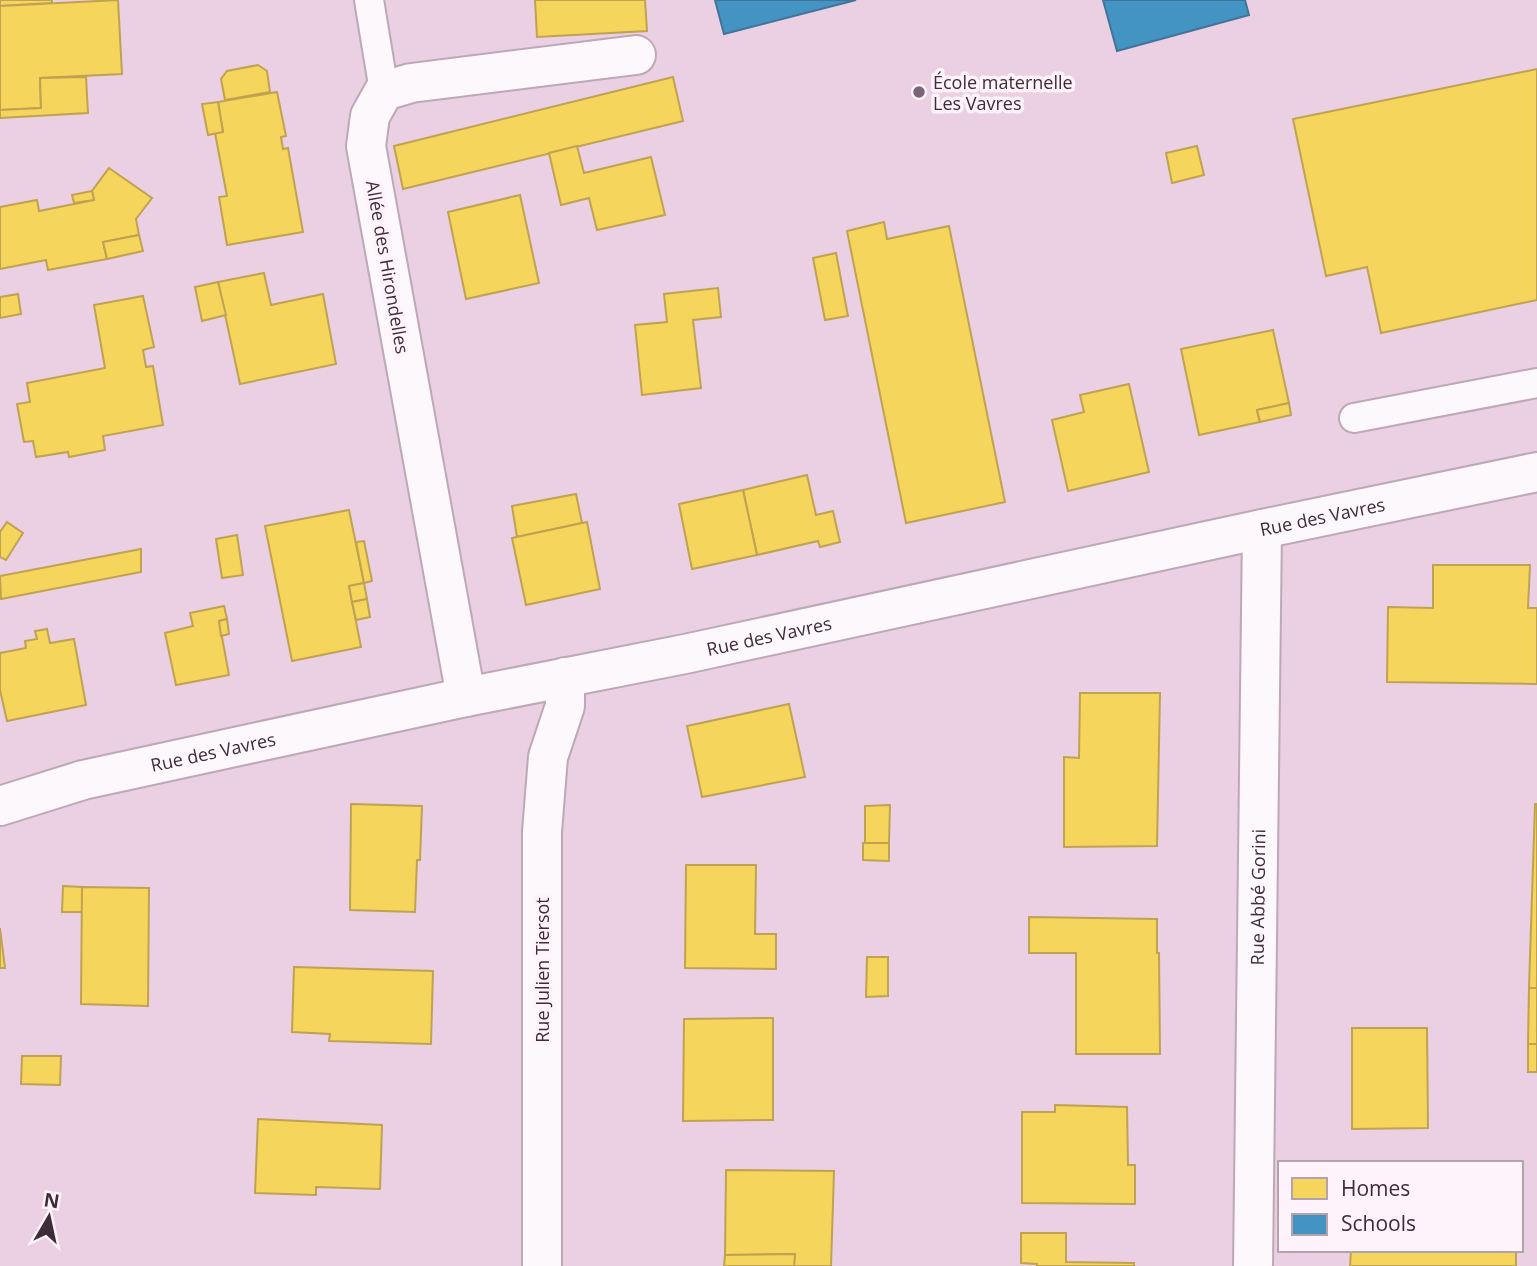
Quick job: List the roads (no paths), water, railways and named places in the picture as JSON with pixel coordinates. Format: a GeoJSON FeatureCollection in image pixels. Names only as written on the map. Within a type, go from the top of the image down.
{"type":"FeatureCollection","features":[{"type":"Feature","properties":{"kind":"street"},"geometry":{"type":"LineString","coordinates":[[384,91],[411,83],[636,55]]}},
{"type":"Feature","properties":{"kind":"street","name":"Allée des Hirondelles"},"geometry":{"type":"LineString","coordinates":[[384,91],[370,116],[366,146],[466,697]]}},
{"type":"Feature","properties":{"kind":"street","name":"Rue des Vavres"},"geometry":{"type":"LineString","coordinates":[[0,806],[83,780],[1537,472]]}},
{"type":"Feature","properties":{"kind":"street","name":"Rue Abbé Gorini"},"geometry":{"type":"LineString","coordinates":[[1253,1266],[1262,529]]}},
{"type":"Feature","properties":{"kind":"street","name":"Rue Julien Tiersot"},"geometry":{"type":"LineString","coordinates":[[542,1266],[542,832],[548,757],[565,706],[565,677]]}},
{"type":"Feature","properties":{"kind":"lane"},"geometry":{"type":"LineString","coordinates":[[369,0],[384,91]]}},
{"type":"Feature","properties":{"kind":"lane"},"geometry":{"type":"LineString","coordinates":[[1354,418],[1537,383]]}},
{"type":"Feature","properties":{"kind":"place","name":"École maternelle Les Vavres"},"geometry":{"type":"Point","coordinates":[919,92]}}]}
